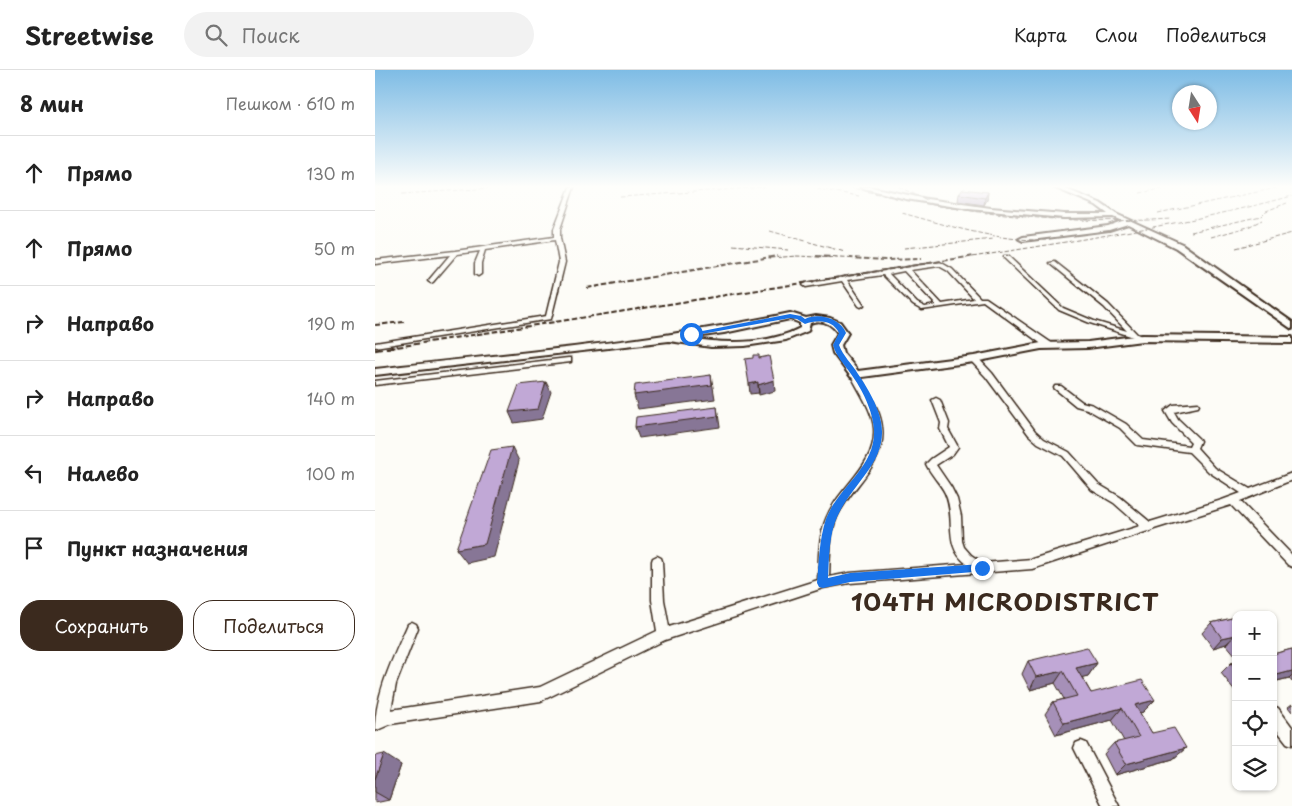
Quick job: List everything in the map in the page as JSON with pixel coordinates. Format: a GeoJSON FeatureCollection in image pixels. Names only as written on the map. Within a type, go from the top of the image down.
{"type":"FeatureCollection","features":[{"type":"Feature","properties":{"kind":"street"},"geometry":{"type":"LineString","coordinates":[[375,345],[549,318],[562,262],[557,238],[559,221]]}},
{"type":"Feature","properties":{"kind":"street"},"geometry":{"type":"LineString","coordinates":[[1023,239],[1109,228],[1127,222],[1185,250],[1292,326]]}},
{"type":"Feature","properties":{"kind":"street"},"geometry":{"type":"LineString","coordinates":[[375,262],[483,250],[557,238]]}},
{"type":"Feature","properties":{"kind":"street"},"geometry":{"type":"LineString","coordinates":[[478,274],[478,263],[483,250]]}},
{"type":"Feature","properties":{"kind":"street"},"geometry":{"type":"LineString","coordinates":[[431,281],[455,253]]}},
{"type":"Feature","properties":{"kind":"street"},"geometry":{"type":"LineString","coordinates":[[1006,257],[1061,309],[1092,322],[1138,337]]}},
{"type":"Feature","properties":{"kind":"street"},"geometry":{"type":"LineString","coordinates":[[1053,263],[1102,303],[1138,337]]}},
{"type":"Feature","properties":{"kind":"street"},"geometry":{"type":"LineString","coordinates":[[806,285],[940,264],[950,270],[979,300]]}},
{"type":"Feature","properties":{"kind":"street"},"geometry":{"type":"LineString","coordinates":[[905,269],[940,306]]}},
{"type":"Feature","properties":{"kind":"street"},"geometry":{"type":"LineString","coordinates":[[885,273],[915,304],[924,309],[984,299],[1050,346]]}},
{"type":"Feature","properties":{"kind":"street"},"geometry":{"type":"LineString","coordinates":[[843,279],[861,305]]}},
{"type":"Feature","properties":{"kind":"street"},"geometry":{"type":"LineString","coordinates":[[375,372],[669,338],[724,330],[790,316],[805,322]]}},
{"type":"Feature","properties":{"kind":"street"},"geometry":{"type":"LineString","coordinates":[[805,322],[811,319],[824,319],[839,327],[843,333],[836,345],[839,353],[855,375],[874,411],[878,430],[877,446],[873,459],[842,499],[831,518],[825,546],[823,583]]}},
{"type":"Feature","properties":{"kind":"street"},"geometry":{"type":"LineString","coordinates":[[669,338],[710,344],[726,344],[796,335],[805,329],[805,322]]}},
{"type":"Feature","properties":{"kind":"street"},"geometry":{"type":"LineString","coordinates":[[855,375],[974,359],[1050,346],[1088,345],[1138,337],[1292,340]]}},
{"type":"Feature","properties":{"kind":"street"},"geometry":{"type":"LineString","coordinates":[[974,359],[989,375],[1032,433],[1041,441],[1066,454],[1095,487],[1117,500],[1150,528]]}},
{"type":"Feature","properties":{"kind":"street"},"geometry":{"type":"LineString","coordinates":[[375,383],[568,360]]}},
{"type":"Feature","properties":{"kind":"street"},"geometry":{"type":"LineString","coordinates":[[1058,388],[1079,404],[1090,407],[1123,426],[1140,443],[1192,449],[1212,470],[1249,493]]}},
{"type":"Feature","properties":{"kind":"street"},"geometry":{"type":"LineString","coordinates":[[936,400],[945,423],[944,430],[954,447],[953,450],[935,459],[931,464],[945,482],[951,495],[956,517],[956,541],[959,549],[982,568]]}},
{"type":"Feature","properties":{"kind":"street"},"geometry":{"type":"LineString","coordinates":[[1192,449],[1196,441],[1175,421],[1169,411],[1173,408],[1195,405]]}},
{"type":"Feature","properties":{"kind":"street"},"geometry":{"type":"LineString","coordinates":[[412,628],[389,684],[379,722],[541,694],[664,634],[823,583],[850,578],[1032,564],[1233,500],[1292,476]]}},
{"type":"Feature","properties":{"kind":"street"},"geometry":{"type":"LineString","coordinates":[[1233,500],[1292,562]]}},
{"type":"Feature","properties":{"kind":"street"},"geometry":{"type":"LineString","coordinates":[[657,561],[658,600],[664,634]]}},
{"type":"Feature","properties":{"kind":"street"},"geometry":{"type":"LineString","coordinates":[[1277,717],[1292,738]]}},
{"type":"Feature","properties":{"kind":"street"},"geometry":{"type":"LineString","coordinates":[[1081,748],[1111,806]]}},
{"type":"Feature","properties":{"kind":"building"},"geometry":{"type":"Polygon","coordinates":[[[753,355],[759,355],[759,358],[769,356],[774,380],[758,385],[758,382],[749,384],[745,359],[753,358],[753,355]]]}},
{"type":"Feature","properties":{"kind":"building"},"geometry":{"type":"Polygon","coordinates":[[[711,375],[712,385],[634,395],[635,385],[711,375]]]}},
{"type":"Feature","properties":{"kind":"building"},"geometry":{"type":"Polygon","coordinates":[[[546,382],[538,409],[509,412],[519,385],[546,382]]]}},
{"type":"Feature","properties":{"kind":"building"},"geometry":{"type":"Polygon","coordinates":[[[717,407],[718,416],[635,427],[636,417],[717,407]]]}},
{"type":"Feature","properties":{"kind":"building"},"geometry":{"type":"Polygon","coordinates":[[[512,447],[485,544],[456,549],[491,450],[512,447]]]}},
{"type":"Feature","properties":{"kind":"building"},"geometry":{"type":"Polygon","coordinates":[[[1232,618],[1232,636],[1222,638],[1211,623],[1232,618]]]}},
{"type":"Feature","properties":{"kind":"building"},"geometry":{"type":"Polygon","coordinates":[[[1087,647],[1097,663],[1076,668],[1091,693],[1142,680],[1155,700],[1135,705],[1152,733],[1174,728],[1186,748],[1126,764],[1114,743],[1139,737],[1122,708],[1064,723],[1053,702],[1077,696],[1063,671],[1036,677],[1028,661],[1087,647]]]}},
{"type":"Feature","properties":{"kind":"building"},"geometry":{"type":"Polygon","coordinates":[[[1292,649],[1292,671],[1277,675],[1277,653],[1292,649]]]}},
{"type":"Feature","properties":{"kind":"building"},"geometry":{"type":"Polygon","coordinates":[[[384,754],[375,779],[375,756],[384,754]]]}},
{"type":"Feature","properties":{"kind":"railway"},"geometry":{"type":"LineString","coordinates":[[931,221],[955,228],[1009,238],[1046,240]]}},
{"type":"Feature","properties":{"kind":"railway"},"geometry":{"type":"LineString","coordinates":[[966,258],[1183,221]]}},
{"type":"Feature","properties":{"kind":"railway"},"geometry":{"type":"LineString","coordinates":[[1191,232],[1238,221]]}},
{"type":"Feature","properties":{"kind":"railway"},"geometry":{"type":"LineString","coordinates":[[1211,237],[1248,227],[1259,221]]}},
{"type":"Feature","properties":{"kind":"railway"},"geometry":{"type":"LineString","coordinates":[[770,231],[845,252]]}},
{"type":"Feature","properties":{"kind":"railway"},"geometry":{"type":"LineString","coordinates":[[1236,248],[1292,233]]}},
{"type":"Feature","properties":{"kind":"railway"},"geometry":{"type":"LineString","coordinates":[[904,248],[994,239]]}},
{"type":"Feature","properties":{"kind":"railway"},"geometry":{"type":"LineString","coordinates":[[733,245],[788,250]]}},
{"type":"Feature","properties":{"kind":"railway"},"geometry":{"type":"LineString","coordinates":[[587,288],[777,256]]}},
{"type":"Feature","properties":{"kind":"railway"},"geometry":{"type":"LineString","coordinates":[[770,258],[797,256],[838,258]]}},
{"type":"Feature","properties":{"kind":"railway"},"geometry":{"type":"LineString","coordinates":[[816,256],[885,260],[921,259]]}},
{"type":"Feature","properties":{"kind":"railway"},"geometry":{"type":"LineString","coordinates":[[390,348],[974,256]]}},
{"type":"Feature","properties":{"kind":"railway"},"geometry":{"type":"LineString","coordinates":[[375,325],[404,322]]}},
{"type":"Feature","properties":{"kind":"railway"},"geometry":{"type":"LineString","coordinates":[[375,350],[398,346]]}},
{"type":"Feature","properties":{"kind":"district","name":"104TH MICRODISTRICT"},"geometry":{"type":"Point","coordinates":[1005,601]}},
{"type":"Feature","properties":{"kind":"route"},"geometry":{"type":"LineString","coordinates":[[691,334],[724,330],[790,316],[805,322],[816,318],[824,319],[839,327],[843,333],[836,345],[874,411],[878,430],[877,446],[873,459],[842,499],[831,518],[825,546],[823,583],[850,578],[982,568]]}}]}
